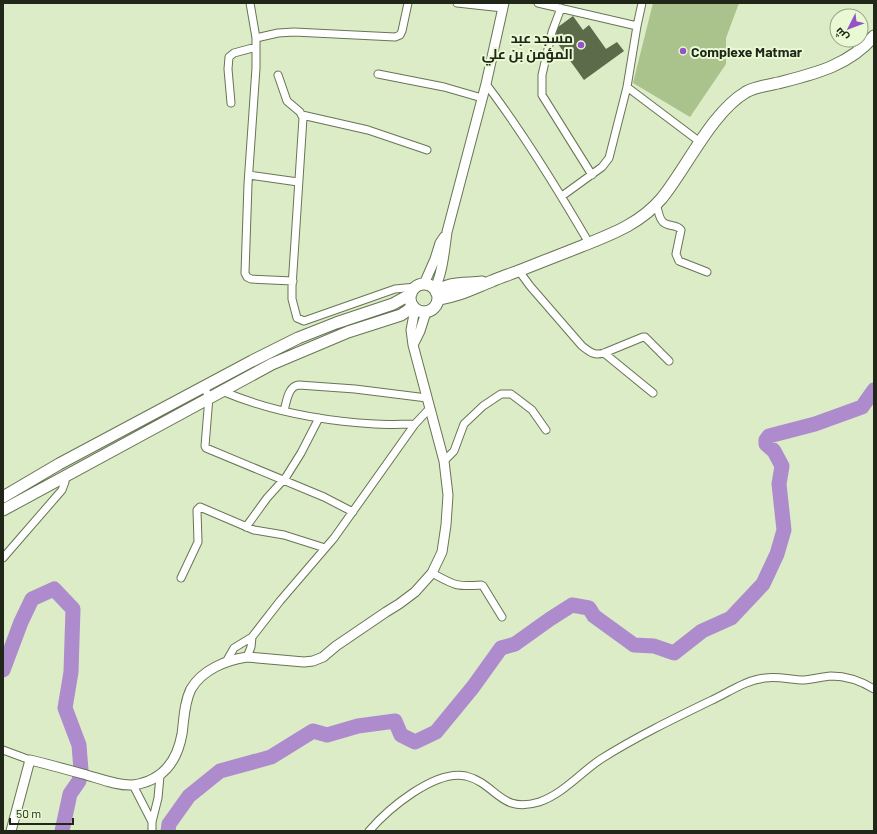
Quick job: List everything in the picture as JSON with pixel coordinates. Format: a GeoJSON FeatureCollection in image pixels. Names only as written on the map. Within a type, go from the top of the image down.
{"type":"FeatureCollection","features":[{"type":"Feature","properties":{"kind":"main road"},"geometry":{"type":"LineString","coordinates":[[11,831],[30,760],[104,780],[133,785],[160,776],[171,763],[178,748],[182,734],[188,697],[191,689],[202,676],[226,662],[247,657],[304,662],[313,661],[323,657],[368,623],[415,592],[432,573],[442,552],[448,495],[444,462],[413,345],[411,330],[414,308],[410,298],[427,291],[439,281],[447,232],[486,84],[504,6]]}},
{"type":"Feature","properties":{"kind":"main road"},"geometry":{"type":"LineString","coordinates":[[3,497],[59,464],[298,338],[427,291],[454,284],[492,280],[614,234],[635,222],[656,204],[717,120],[746,92],[820,72],[852,57],[872,42]]}},
{"type":"Feature","properties":{"kind":"main road"},"geometry":{"type":"LineString","coordinates":[[414,308],[422,312],[426,312],[435,307],[427,291]]}},
{"type":"Feature","properties":{"kind":"main road"},"geometry":{"type":"LineString","coordinates":[[3,510],[272,364],[308,348],[401,315],[414,308]]}},
{"type":"Feature","properties":{"kind":"main road"},"geometry":{"type":"LineString","coordinates":[[413,345],[420,331],[426,312]]}},
{"type":"Feature","properties":{"kind":"main road"},"geometry":{"type":"LineString","coordinates":[[367,313],[371,325]]}},
{"type":"Feature","properties":{"kind":"main road"},"geometry":{"type":"LineString","coordinates":[[104,441],[110,451]]}},
{"type":"Feature","properties":{"kind":"street"},"geometry":{"type":"LineString","coordinates":[[250,3],[256,38],[256,68],[245,248],[245,273],[250,279],[293,281]]}},
{"type":"Feature","properties":{"kind":"street"},"geometry":{"type":"LineString","coordinates":[[256,38],[278,33],[294,32],[395,37],[400,35],[402,31],[408,3]]}},
{"type":"Feature","properties":{"kind":"street"},"geometry":{"type":"LineString","coordinates":[[457,3],[504,6]]}},
{"type":"Feature","properties":{"kind":"street"},"geometry":{"type":"LineString","coordinates":[[538,3],[637,26]]}},
{"type":"Feature","properties":{"kind":"street"},"geometry":{"type":"LineString","coordinates":[[562,196],[592,176],[602,167],[608,158],[627,87],[642,3]]}},
{"type":"Feature","properties":{"kind":"street"},"geometry":{"type":"LineString","coordinates":[[561,8],[552,32],[542,75],[542,95],[592,176]]}},
{"type":"Feature","properties":{"kind":"street"},"geometry":{"type":"LineString","coordinates":[[231,103],[228,69],[229,57],[234,53],[256,47]]}},
{"type":"Feature","properties":{"kind":"street"},"geometry":{"type":"LineString","coordinates":[[378,74],[444,87],[482,98]]}},
{"type":"Feature","properties":{"kind":"street"},"geometry":{"type":"LineString","coordinates":[[278,75],[288,101],[298,109],[302,115],[292,299],[297,318],[304,321],[395,289],[427,291]]}},
{"type":"Feature","properties":{"kind":"street"},"geometry":{"type":"LineString","coordinates":[[486,84],[526,139],[562,196],[589,243]]}},
{"type":"Feature","properties":{"kind":"street"},"geometry":{"type":"LineString","coordinates":[[627,87],[700,142]]}},
{"type":"Feature","properties":{"kind":"street"},"geometry":{"type":"LineString","coordinates":[[302,115],[368,130],[427,150]]}},
{"type":"Feature","properties":{"kind":"street"},"geometry":{"type":"LineString","coordinates":[[249,175],[298,182]]}},
{"type":"Feature","properties":{"kind":"street"},"geometry":{"type":"LineString","coordinates":[[656,204],[662,222],[679,227],[681,230],[676,254],[680,263],[706,272]]}},
{"type":"Feature","properties":{"kind":"street"},"geometry":{"type":"LineString","coordinates":[[519,271],[530,286],[582,346],[595,355],[604,353],[640,337],[645,337],[669,361]]}},
{"type":"Feature","properties":{"kind":"street"},"geometry":{"type":"LineString","coordinates":[[604,353],[653,393]]}},
{"type":"Feature","properties":{"kind":"street"},"geometry":{"type":"LineString","coordinates":[[284,410],[288,395],[295,385],[355,389],[427,398]]}},
{"type":"Feature","properties":{"kind":"street"},"geometry":{"type":"LineString","coordinates":[[204,387],[209,397],[205,448],[324,497],[353,512]]}},
{"type":"Feature","properties":{"kind":"street"},"geometry":{"type":"LineString","coordinates":[[222,391],[238,398],[264,406],[319,418],[375,424],[415,424]]}},
{"type":"Feature","properties":{"kind":"street"},"geometry":{"type":"LineString","coordinates":[[444,462],[454,451],[464,424],[483,406],[501,394],[511,394],[532,410],[546,430]]}},
{"type":"Feature","properties":{"kind":"street"},"geometry":{"type":"LineString","coordinates":[[226,662],[234,648],[252,636],[334,538],[415,424],[430,408]]}},
{"type":"Feature","properties":{"kind":"street"},"geometry":{"type":"LineString","coordinates":[[246,526],[282,481],[301,453],[319,418]]}},
{"type":"Feature","properties":{"kind":"street"},"geometry":{"type":"LineString","coordinates":[[3,558],[62,490],[65,482],[64,477]]}},
{"type":"Feature","properties":{"kind":"street"},"geometry":{"type":"LineString","coordinates":[[181,578],[198,542],[197,515],[198,508],[200,507],[254,530],[284,535],[325,548]]}},
{"type":"Feature","properties":{"kind":"street"},"geometry":{"type":"LineString","coordinates":[[432,573],[453,585],[484,586],[502,617]]}},
{"type":"Feature","properties":{"kind":"street"},"geometry":{"type":"LineString","coordinates":[[247,657],[251,647],[252,636]]}},
{"type":"Feature","properties":{"kind":"street"},"geometry":{"type":"LineString","coordinates":[[369,831],[402,800],[433,781],[455,776],[466,776],[479,782],[502,800],[511,804],[522,805],[540,802],[551,797],[589,768],[627,744],[670,720],[754,680],[780,677],[803,680],[830,676],[843,677],[859,681],[874,688]]}},
{"type":"Feature","properties":{"kind":"street"},"geometry":{"type":"LineString","coordinates":[[3,750],[30,760]]}},
{"type":"Feature","properties":{"kind":"street"},"geometry":{"type":"LineString","coordinates":[[152,831],[152,822],[158,798],[160,776]]}},
{"type":"Feature","properties":{"kind":"street"},"geometry":{"type":"LineString","coordinates":[[133,785],[152,822]]}},
{"type":"Feature","properties":{"kind":"green space","name":"Complexe Matmar"},"geometry":{"type":"Polygon","coordinates":[[[653,3],[739,3],[726,38],[726,64],[690,117],[633,83],[653,3]]]}},
{"type":"Feature","properties":{"kind":"building","name":"مسجد عبد المؤمن بن علي"},"geometry":{"type":"Polygon","coordinates":[[[573,16],[583,30],[589,25],[606,49],[617,42],[624,51],[584,80],[553,37],[558,27],[573,16]]]}},
{"type":"Feature","properties":{"kind":"waterway"},"geometry":{"type":"LineString","coordinates":[[168,831],[169,824],[189,796],[220,771],[271,757],[313,731],[327,735],[358,726],[395,721],[401,735],[415,742],[436,732],[473,687],[501,648],[515,644],[572,605],[589,608],[594,616],[634,645],[654,646],[674,653],[702,631],[731,618],[763,584],[777,554],[784,530],[779,484],[782,466],[774,451],[766,444],[766,440],[769,436],[815,424],[862,407],[874,390]]}},
{"type":"Feature","properties":{"kind":"waterway"},"geometry":{"type":"LineString","coordinates":[[3,670],[21,622],[32,599],[54,589],[73,609],[71,672],[65,708],[79,745],[81,770],[79,781],[70,794],[62,831]]}},
{"type":"Feature","properties":{"kind":"place","name":"مسجد عبد المؤمن بن علي"},"geometry":{"type":"Point","coordinates":[581,45]}},
{"type":"Feature","properties":{"kind":"place","name":"Complexe Matmar"},"geometry":{"type":"Point","coordinates":[683,51]}}]}
